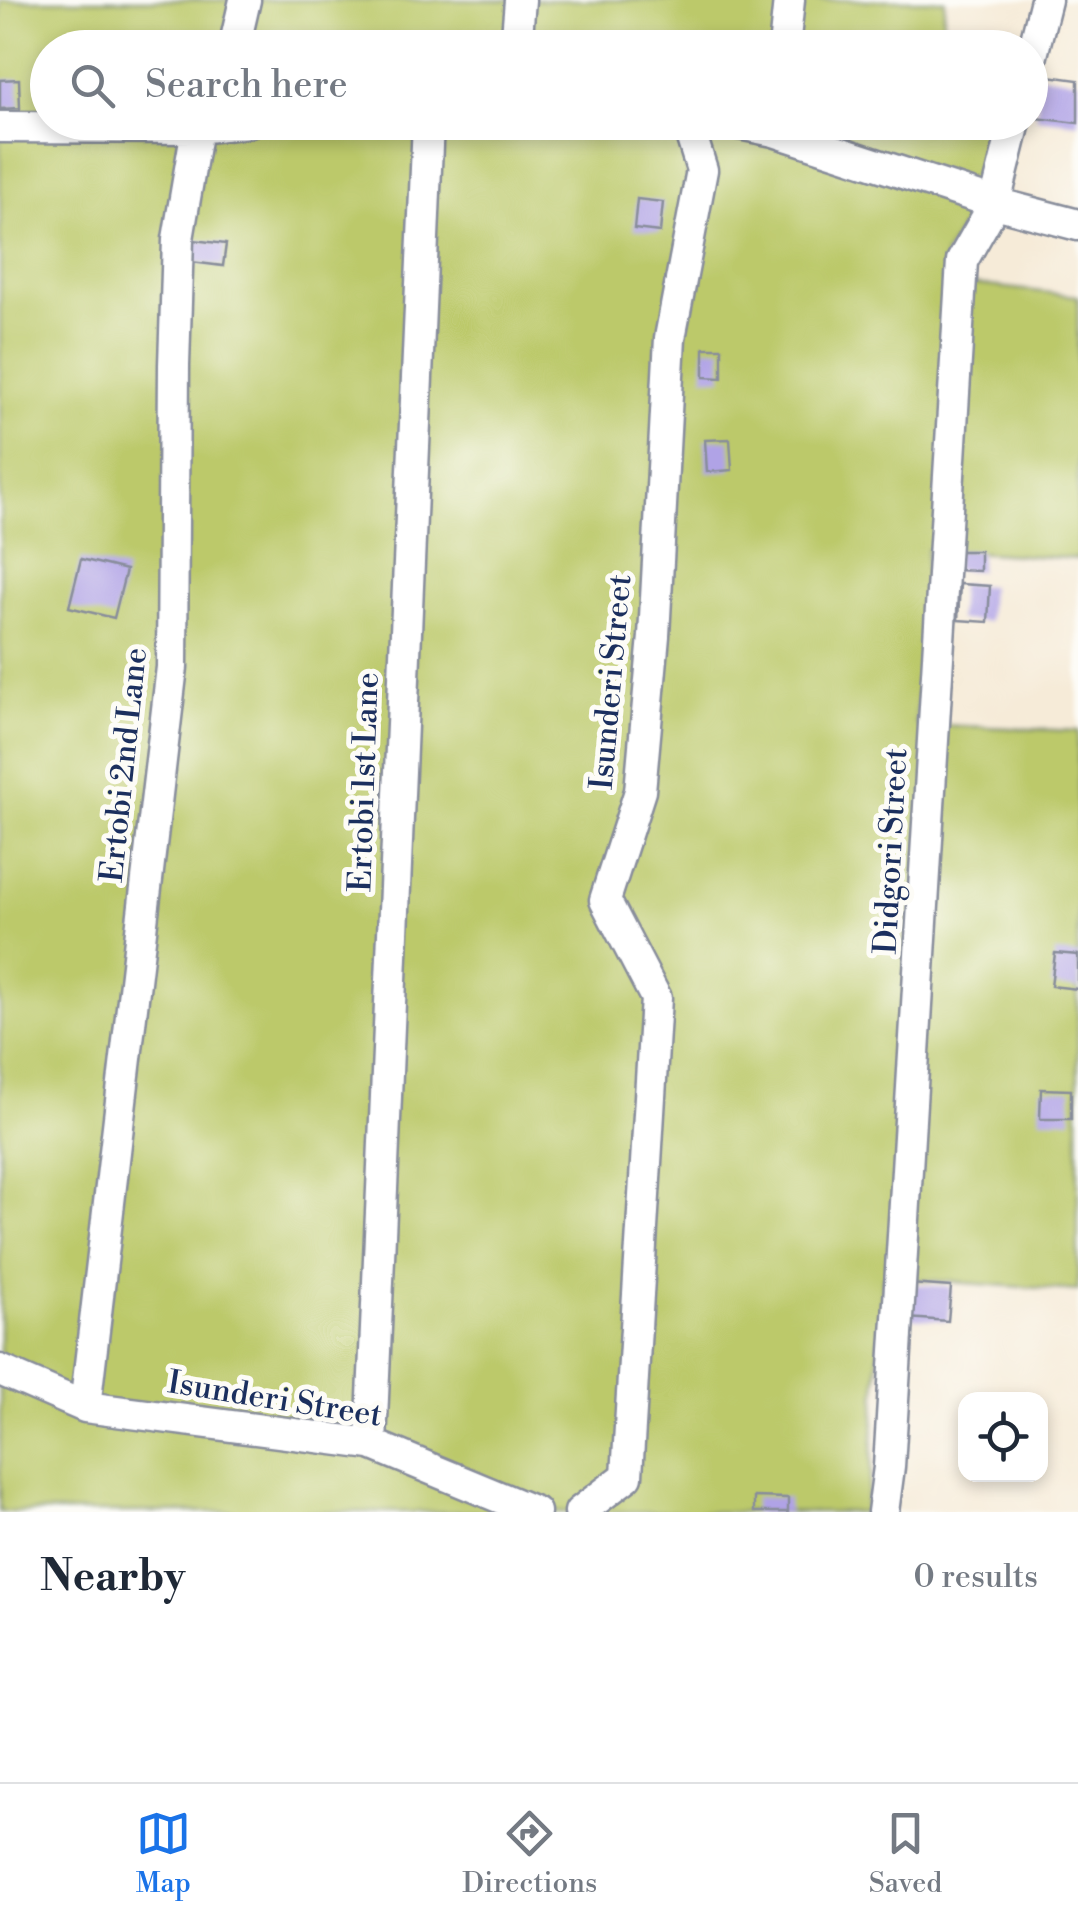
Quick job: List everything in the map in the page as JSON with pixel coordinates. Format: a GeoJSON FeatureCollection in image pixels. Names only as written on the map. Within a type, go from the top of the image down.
{"type":"FeatureCollection","features":[{"type":"Feature","properties":{"kind":"street"},"geometry":{"type":"LineString","coordinates":[[238,30],[245,0]]}},
{"type":"Feature","properties":{"kind":"street"},"geometry":{"type":"LineString","coordinates":[[518,30],[520,0]]}},
{"type":"Feature","properties":{"kind":"street"},"geometry":{"type":"LineString","coordinates":[[786,30],[789,0]]}},
{"type":"Feature","properties":{"kind":"street"},"geometry":{"type":"LineString","coordinates":[[1038,30],[1046,0]]}},
{"type":"Feature","properties":{"kind":"street"},"geometry":{"type":"LineString","coordinates":[[0,127],[30,127]]}},
{"type":"Feature","properties":{"kind":"street","name":"Ertobi 2nd Lane"},"geometry":{"type":"LineString","coordinates":[[85,1407],[172,667],[178,239],[206,140]]}},
{"type":"Feature","properties":{"kind":"street","name":"Ertobi 1st Lane"},"geometry":{"type":"LineString","coordinates":[[371,1444],[427,140]]}},
{"type":"Feature","properties":{"kind":"street","name":"Isunderi Street"},"geometry":{"type":"LineString","coordinates":[[580,1512],[627,1476],[656,998],[605,900],[640,791],[654,636],[670,338],[702,170],[693,140]]}},
{"type":"Feature","properties":{"kind":"street"},"geometry":{"type":"LineString","coordinates":[[812,140],[994,203],[1078,225]]}},
{"type":"Feature","properties":{"kind":"street","name":"Didgori Street"},"geometry":{"type":"LineString","coordinates":[[883,1512],[889,1467],[962,261],[994,203],[1010,140]]}},
{"type":"Feature","properties":{"kind":"street","name":"Isunderi Street"},"geometry":{"type":"LineString","coordinates":[[0,1370],[85,1407],[371,1444],[535,1512]]}},
{"type":"Feature","properties":{"kind":"green space"},"geometry":{"type":"Polygon","coordinates":[[[0,0],[945,0],[943,25],[957,30],[30,30],[30,140],[984,140],[969,215],[945,255],[944,281],[1078,296],[1078,559],[927,549],[916,724],[1078,731],[1078,1291],[883,1277],[871,1472],[864,1512],[0,1512],[0,0]]]}},
{"type":"Feature","properties":{"kind":"building"},"geometry":{"type":"Polygon","coordinates":[[[1048,76],[1078,80],[1078,123],[1048,119],[1048,76]]]}},
{"type":"Feature","properties":{"kind":"building"},"geometry":{"type":"Polygon","coordinates":[[[19,79],[20,108],[0,109],[0,80],[19,79]]]}},
{"type":"Feature","properties":{"kind":"building"},"geometry":{"type":"Polygon","coordinates":[[[637,199],[663,202],[660,232],[634,229],[637,199]]]}},
{"type":"Feature","properties":{"kind":"building"},"geometry":{"type":"Polygon","coordinates":[[[186,239],[226,244],[223,266],[183,261],[186,239]]]}},
{"type":"Feature","properties":{"kind":"building"},"geometry":{"type":"Polygon","coordinates":[[[704,348],[722,348],[722,378],[704,377],[704,348]]]}},
{"type":"Feature","properties":{"kind":"building"},"geometry":{"type":"Polygon","coordinates":[[[730,439],[732,470],[707,472],[705,440],[730,439]]]}},
{"type":"Feature","properties":{"kind":"building"},"geometry":{"type":"Polygon","coordinates":[[[955,551],[980,551],[980,571],[955,570],[955,551]]]}},
{"type":"Feature","properties":{"kind":"building"},"geometry":{"type":"Polygon","coordinates":[[[81,559],[126,570],[114,618],[69,607],[81,559]]]}},
{"type":"Feature","properties":{"kind":"building"},"geometry":{"type":"Polygon","coordinates":[[[960,584],[990,586],[988,622],[958,620],[960,584]]]}},
{"type":"Feature","properties":{"kind":"building"},"geometry":{"type":"Polygon","coordinates":[[[1055,953],[1078,955],[1078,989],[1051,986],[1055,953]]]}},
{"type":"Feature","properties":{"kind":"building"},"geometry":{"type":"Polygon","coordinates":[[[1041,1089],[1071,1090],[1071,1119],[1040,1119],[1041,1089]]]}},
{"type":"Feature","properties":{"kind":"building"},"geometry":{"type":"Polygon","coordinates":[[[910,1284],[951,1287],[948,1321],[908,1318],[910,1284]]]}},
{"type":"Feature","properties":{"kind":"building"},"geometry":{"type":"Polygon","coordinates":[[[754,1497],[788,1498],[788,1512],[754,1512],[754,1497]]]}}]}
